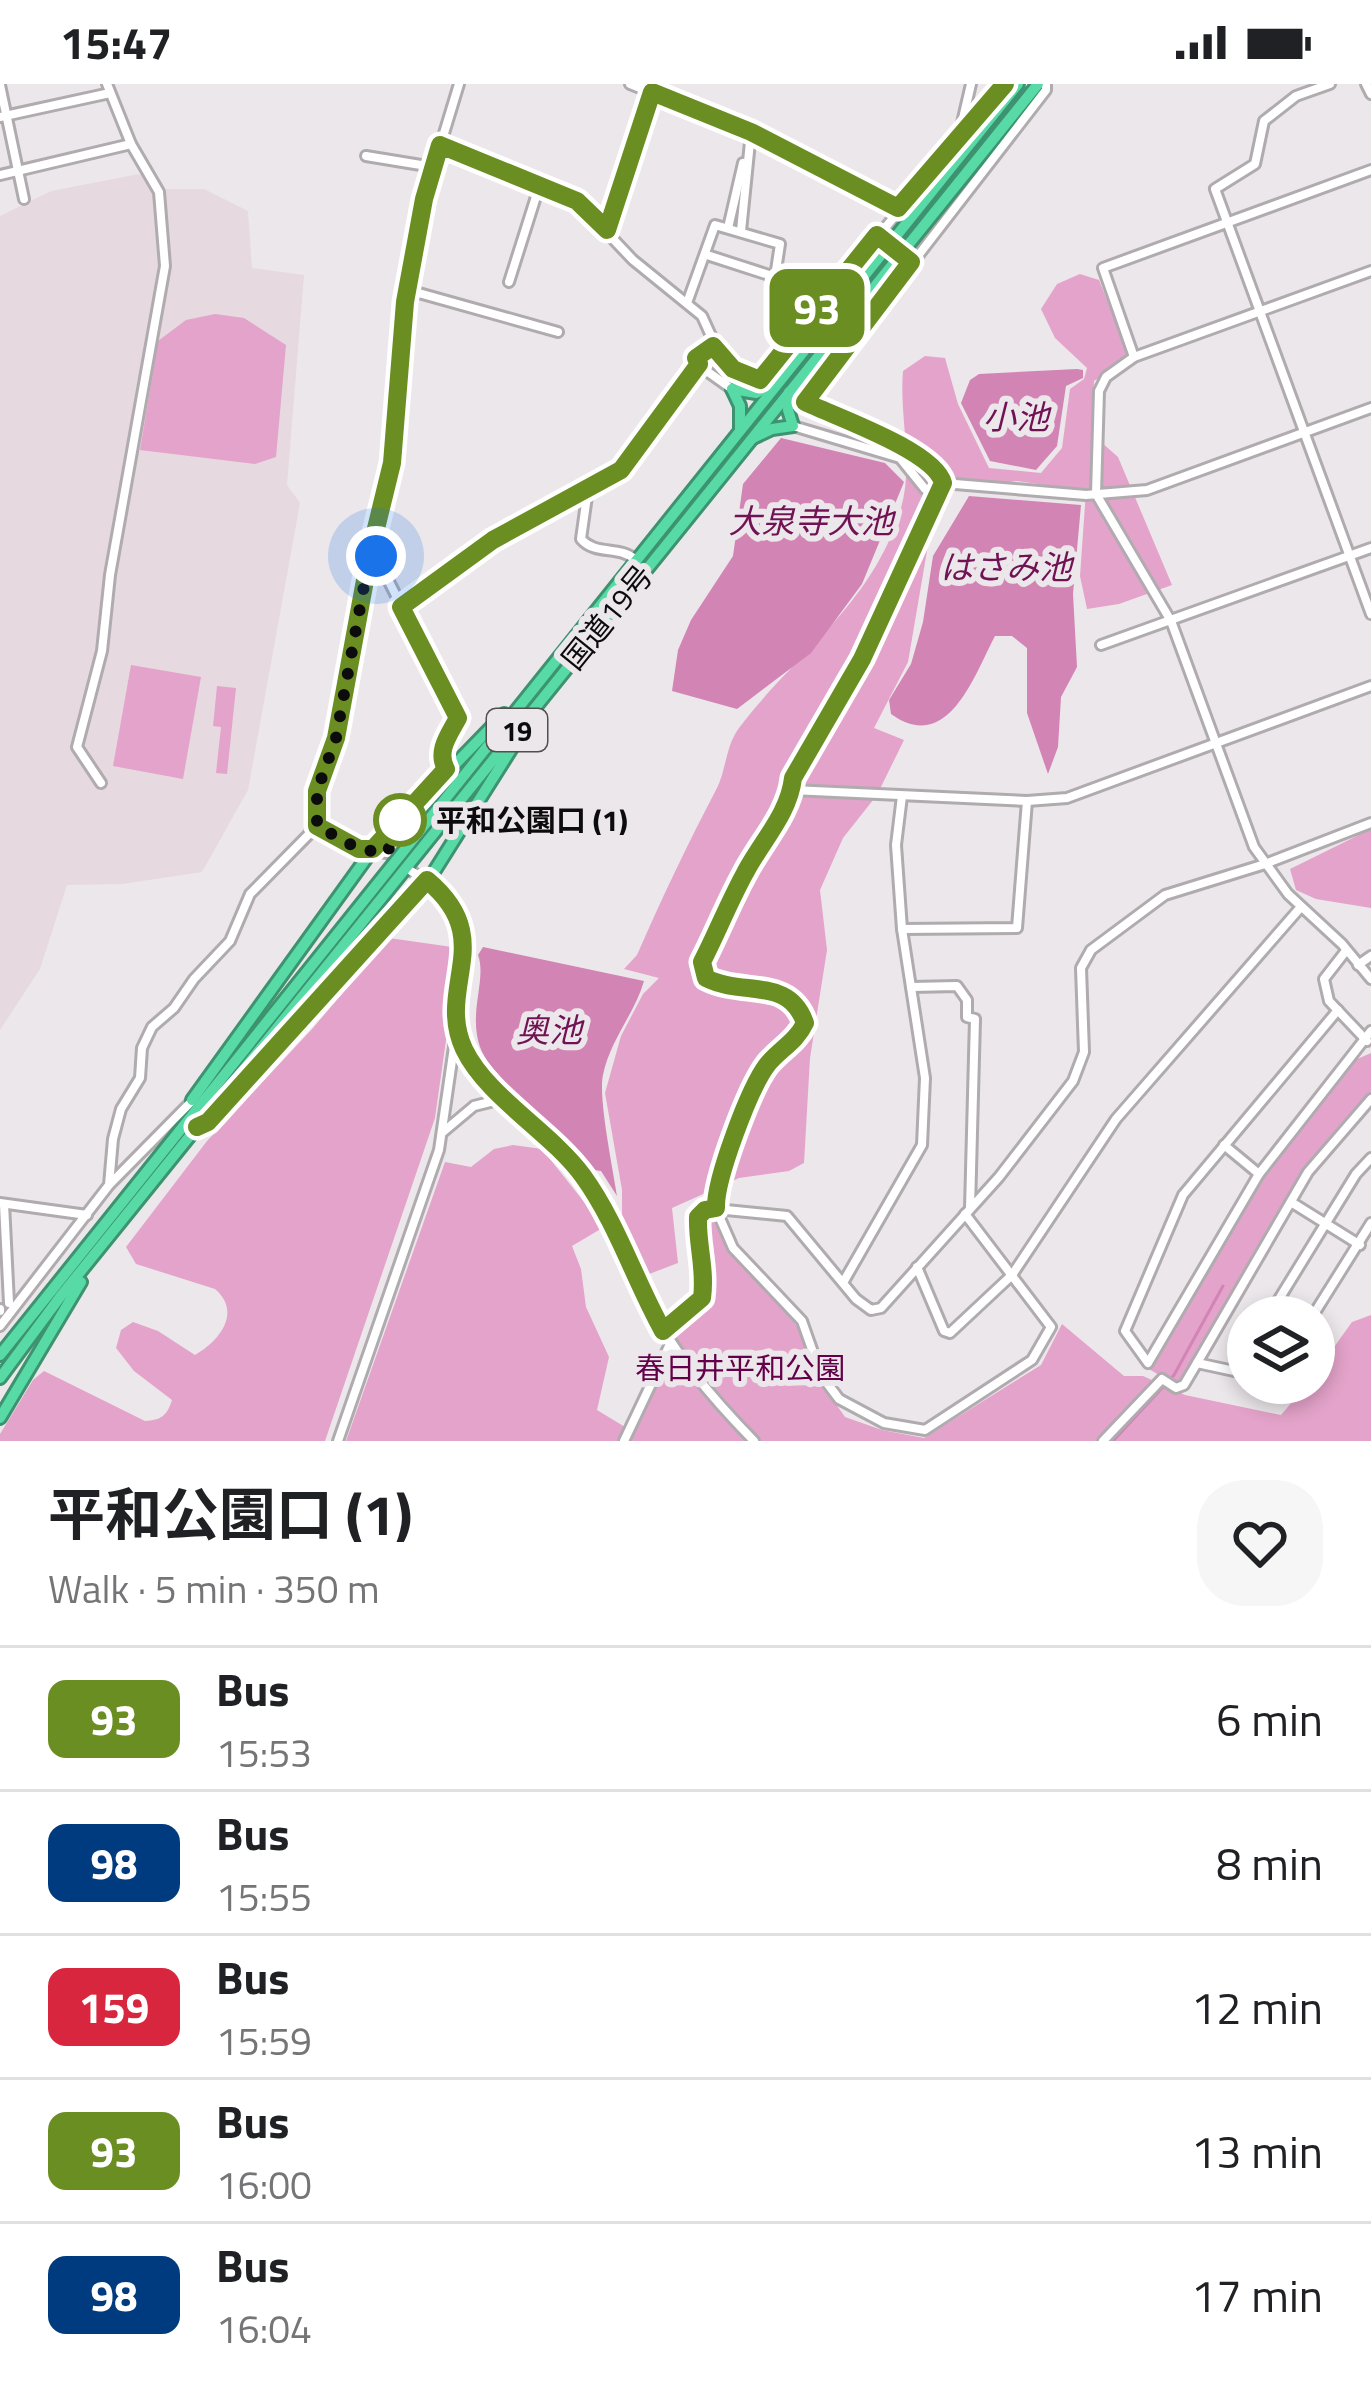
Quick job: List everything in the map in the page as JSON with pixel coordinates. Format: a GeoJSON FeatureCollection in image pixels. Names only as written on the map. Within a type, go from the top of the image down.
{"type":"FeatureCollection","features":[{"type":"Feature","properties":{"kind":"highway","name":"国道19号"},"geometry":{"type":"LineString","coordinates":[[0,1355],[636,560],[745,435],[798,397],[894,248],[1018,84]]}},
{"type":"Feature","properties":{"kind":"highway","name":"国道19号"},"geometry":{"type":"LineString","coordinates":[[0,1378],[529,715],[745,435],[767,381],[1042,84]]}},
{"type":"Feature","properties":{"kind":"highway"},"geometry":{"type":"LineString","coordinates":[[732,389],[756,393],[767,381]]}},
{"type":"Feature","properties":{"kind":"highway"},"geometry":{"type":"LineString","coordinates":[[732,389],[745,435],[793,426],[788,410],[798,397]]}},
{"type":"Feature","properties":{"kind":"highway"},"geometry":{"type":"LineString","coordinates":[[185,1120],[190,1102],[373,849],[446,769],[506,711],[518,706]]}},
{"type":"Feature","properties":{"kind":"highway"},"geometry":{"type":"LineString","coordinates":[[197,1127],[224,1105],[427,880],[525,730],[529,715]]}},
{"type":"Feature","properties":{"kind":"highway"},"geometry":{"type":"LineString","coordinates":[[0,1418],[88,1262]]}},
{"type":"Feature","properties":{"kind":"street"},"geometry":{"type":"LineString","coordinates":[[109,1185],[113,1139],[122,1109],[140,1078],[142,1048],[152,1027],[230,941],[250,894],[317,826],[317,791],[336,738],[392,463],[407,290],[433,167],[459,84]]}},
{"type":"Feature","properties":{"kind":"street"},"geometry":{"type":"LineString","coordinates":[[630,84],[751,132],[898,208]]}},
{"type":"Feature","properties":{"kind":"street"},"geometry":{"type":"LineString","coordinates":[[959,142],[971,84]]}},
{"type":"Feature","properties":{"kind":"street"},"geometry":{"type":"LineString","coordinates":[[440,145],[577,201],[633,260],[702,316],[713,346],[733,369],[767,381],[898,208],[1005,84]]}},
{"type":"Feature","properties":{"kind":"street"},"geometry":{"type":"LineString","coordinates":[[911,987],[957,986],[967,1000],[967,1017],[975,1019],[968,1212],[1051,1327],[1032,1360],[925,1430],[884,1423],[839,1399],[821,1376],[802,1322],[733,1248],[716,1208],[715,1191],[763,1070],[798,1037],[805,1023],[790,997],[720,985],[706,978],[702,962],[793,778],[851,679],[941,486],[939,471],[905,448],[798,397],[911,262],[1042,84]]}},
{"type":"Feature","properties":{"kind":"street"},"geometry":{"type":"LineString","coordinates":[[1330,84],[1296,96],[1264,121],[1255,164],[1215,189],[1371,614]]}},
{"type":"Feature","properties":{"kind":"street"},"geometry":{"type":"LineString","coordinates":[[1366,84],[1371,94]]}},
{"type":"Feature","properties":{"kind":"street"},"geometry":{"type":"LineString","coordinates":[[0,85],[24,199]]}},
{"type":"Feature","properties":{"kind":"street"},"geometry":{"type":"LineString","coordinates":[[3,116],[108,88],[131,144],[159,191],[165,266],[110,575],[102,651],[77,747],[101,783]]}},
{"type":"Feature","properties":{"kind":"street"},"geometry":{"type":"LineString","coordinates":[[607,230],[652,92]]}},
{"type":"Feature","properties":{"kind":"street"},"geometry":{"type":"LineString","coordinates":[[728,228],[751,132]]}},
{"type":"Feature","properties":{"kind":"street"},"geometry":{"type":"LineString","coordinates":[[741,231],[751,132]]}},
{"type":"Feature","properties":{"kind":"street"},"geometry":{"type":"LineString","coordinates":[[0,175],[131,144]]}},
{"type":"Feature","properties":{"kind":"street"},"geometry":{"type":"LineString","coordinates":[[366,157],[433,167]]}},
{"type":"Feature","properties":{"kind":"street"},"geometry":{"type":"LineString","coordinates":[[1134,357],[1103,268],[1371,170]]}},
{"type":"Feature","properties":{"kind":"street"},"geometry":{"type":"LineString","coordinates":[[509,283],[540,184]]}},
{"type":"Feature","properties":{"kind":"street"},"geometry":{"type":"LineString","coordinates":[[687,303],[715,225],[780,244],[775,277],[707,255]]}},
{"type":"Feature","properties":{"kind":"street"},"geometry":{"type":"LineString","coordinates":[[877,235],[911,262]]}},
{"type":"Feature","properties":{"kind":"street"},"geometry":{"type":"LineString","coordinates":[[1371,271],[1134,357],[1106,376],[1099,391],[1096,494],[1171,621],[1254,847],[1301,908],[1342,944],[1371,980]]}},
{"type":"Feature","properties":{"kind":"street"},"geometry":{"type":"LineString","coordinates":[[407,290],[558,332]]}},
{"type":"Feature","properties":{"kind":"street"},"geometry":{"type":"LineString","coordinates":[[713,346],[696,358],[732,389]]}},
{"type":"Feature","properties":{"kind":"street"},"geometry":{"type":"LineString","coordinates":[[401,607],[493,540],[621,470],[699,364]]}},
{"type":"Feature","properties":{"kind":"street"},"geometry":{"type":"LineString","coordinates":[[793,426],[900,458],[925,489],[1096,494],[1147,490],[1371,408]]}},
{"type":"Feature","properties":{"kind":"street"},"geometry":{"type":"LineString","coordinates":[[589,487],[581,539],[591,548],[622,551],[636,560]]}},
{"type":"Feature","properties":{"kind":"street"},"geometry":{"type":"LineString","coordinates":[[1101,645],[1371,548]]}},
{"type":"Feature","properties":{"kind":"street"},"geometry":{"type":"LineString","coordinates":[[370,553],[376,556],[458,718],[442,750],[446,769]]}},
{"type":"Feature","properties":{"kind":"street"},"geometry":{"type":"LineString","coordinates":[[791,790],[1028,802],[1066,798],[1371,686]]}},
{"type":"Feature","properties":{"kind":"street"},"geometry":{"type":"LineString","coordinates":[[844,1281],[922,1144],[926,1078],[902,929],[896,845],[902,796]]}},
{"type":"Feature","properties":{"kind":"street"},"geometry":{"type":"LineString","coordinates":[[902,929],[1017,928],[1028,802]]}},
{"type":"Feature","properties":{"kind":"street"},"geometry":{"type":"LineString","coordinates":[[663,1331],[702,1298],[705,1275],[697,1239],[698,1217],[716,1208],[787,1216],[864,1306],[880,1309],[968,1212],[1082,1066],[1082,968],[1091,950],[1165,895],[1265,864],[1371,823]]}},
{"type":"Feature","properties":{"kind":"street"},"geometry":{"type":"LineString","coordinates":[[317,826],[359,849],[387,853]]}},
{"type":"Feature","properties":{"kind":"street"},"geometry":{"type":"LineString","coordinates":[[338,1441],[442,1133],[457,1025],[463,935],[450,899],[411,871]]}},
{"type":"Feature","properties":{"kind":"street"},"geometry":{"type":"LineString","coordinates":[[917,1267],[944,1331],[950,1333],[1012,1275],[1116,1119],[1301,908]]}},
{"type":"Feature","properties":{"kind":"street"},"geometry":{"type":"LineString","coordinates":[[1338,1010],[1172,1215],[1125,1331],[1148,1364],[1281,1141],[1369,1036],[1329,1000],[1324,979],[1345,952]]}},
{"type":"Feature","properties":{"kind":"street"},"geometry":{"type":"LineString","coordinates":[[1358,965],[1371,956]]}},
{"type":"Feature","properties":{"kind":"street"},"geometry":{"type":"LineString","coordinates":[[457,1025],[472,1062],[564,1153],[590,1187],[663,1331],[706,1390],[754,1441]]}},
{"type":"Feature","properties":{"kind":"street"},"geometry":{"type":"LineString","coordinates":[[442,1133],[474,1106],[506,1098]]}},
{"type":"Feature","properties":{"kind":"street"},"geometry":{"type":"LineString","coordinates":[[1103,1441],[1162,1379],[1177,1388],[1184,1385],[1308,1172],[1371,1100]]}},
{"type":"Feature","properties":{"kind":"street"},"geometry":{"type":"LineString","coordinates":[[5,1307],[109,1185],[190,1102]]}},
{"type":"Feature","properties":{"kind":"street"},"geometry":{"type":"LineString","coordinates":[[1225,1145],[1259,1174]]}},
{"type":"Feature","properties":{"kind":"street"},"geometry":{"type":"LineString","coordinates":[[1281,1296],[1356,1174],[1371,1158]]}},
{"type":"Feature","properties":{"kind":"street"},"geometry":{"type":"LineString","coordinates":[[1291,1202],[1360,1245]]}},
{"type":"Feature","properties":{"kind":"street"},"geometry":{"type":"LineString","coordinates":[[0,1326],[5,1307],[2,1203],[86,1215]]}},
{"type":"Feature","properties":{"kind":"street"},"geometry":{"type":"LineString","coordinates":[[1326,1296],[1371,1223]]}},
{"type":"Feature","properties":{"kind":"street"},"geometry":{"type":"LineString","coordinates":[[624,1441],[671,1342]]}},
{"type":"Feature","properties":{"kind":"street"},"geometry":{"type":"LineString","coordinates":[[1198,1363],[1227,1369]]}},
{"type":"Feature","properties":{"kind":"shaded area"},"geometry":{"type":"Polygon","coordinates":[[[139,174],[163,189],[204,189],[248,211],[252,268],[304,275],[287,485],[300,503],[248,790],[202,872],[122,884],[67,885],[40,969],[0,1030],[0,216],[51,191],[139,174]]]}},
{"type":"Feature","properties":{"kind":"green space"},"geometry":{"type":"Polygon","coordinates":[[[1080,274],[1099,280],[1130,358],[1094,381],[1092,434],[1118,457],[1172,585],[1119,604],[1087,609],[1080,576],[1086,491],[1017,481],[955,489],[928,545],[908,662],[874,728],[904,740],[877,795],[843,838],[820,890],[827,950],[810,1058],[804,1163],[789,1171],[739,1178],[672,1208],[678,1263],[644,1276],[622,1228],[622,1190],[605,1093],[621,1036],[643,994],[659,978],[624,969],[637,955],[717,788],[735,735],[853,600],[889,542],[905,491],[903,371],[925,356],[945,358],[958,404],[989,468],[1041,473],[1062,448],[1070,389],[1084,379],[1087,368],[1055,338],[1041,309],[1057,284],[1080,274]]]}},
{"type":"Feature","properties":{"kind":"green space"},"geometry":{"type":"Polygon","coordinates":[[[215,314],[244,318],[286,345],[276,457],[255,464],[140,450],[158,341],[186,320],[215,314]]]}},
{"type":"Feature","properties":{"kind":"green space"},"geometry":{"type":"Polygon","coordinates":[[[131,665],[201,677],[183,779],[113,766],[131,665]]]}},
{"type":"Feature","properties":{"kind":"green space"},"geometry":{"type":"Polygon","coordinates":[[[217,686],[236,688],[227,774],[216,773],[221,727],[213,726],[217,686]]]}},
{"type":"Feature","properties":{"kind":"green space"},"geometry":{"type":"Polygon","coordinates":[[[1371,829],[1371,908],[1316,899],[1296,890],[1290,869],[1371,829]]]}},
{"type":"Feature","properties":{"kind":"green space"},"geometry":{"type":"Polygon","coordinates":[[[389,938],[459,948],[435,1118],[325,1441],[0,1441],[33,1380],[44,1371],[145,1421],[165,1413],[172,1400],[134,1371],[116,1348],[121,1330],[133,1322],[158,1331],[195,1355],[219,1334],[227,1307],[215,1289],[136,1264],[126,1247],[207,1141],[389,938]]]}},
{"type":"Feature","properties":{"kind":"green space"},"geometry":{"type":"Polygon","coordinates":[[[1371,1053],[1371,1095],[1303,1175],[1177,1386],[1149,1369],[1265,1170],[1355,1060],[1371,1053]]]}},
{"type":"Feature","properties":{"kind":"green space"},"geometry":{"type":"Polygon","coordinates":[[[513,1145],[542,1149],[604,1227],[572,1246],[581,1269],[586,1307],[609,1357],[597,1410],[625,1427],[619,1441],[346,1441],[445,1162],[471,1167],[494,1149],[513,1145]]]}},
{"type":"Feature","properties":{"kind":"green space","name":"春日井平和公園"},"geometry":{"type":"Polygon","coordinates":[[[710,1214],[728,1249],[799,1328],[817,1377],[845,1417],[882,1430],[924,1438],[1041,1365],[1062,1324],[1124,1376],[1143,1376],[1185,1395],[1281,1415],[1290,1404],[1335,1404],[1335,1346],[1352,1322],[1371,1315],[1371,1441],[630,1441],[676,1340],[674,1331],[710,1296],[702,1218],[710,1214]]]}},
{"type":"Feature","properties":{"kind":"water","name":"小池"},"geometry":{"type":"Polygon","coordinates":[[[1083,370],[1083,378],[1066,386],[1057,446],[1036,470],[990,461],[961,403],[970,380],[979,374],[1083,370]]]}},
{"type":"Feature","properties":{"kind":"water","name":"大泉寺大池"},"geometry":{"type":"Polygon","coordinates":[[[781,438],[885,463],[904,482],[862,584],[811,653],[737,709],[672,691],[678,650],[691,620],[733,556],[743,484],[781,438]]]}},
{"type":"Feature","properties":{"kind":"water","name":"はさみ池"},"geometry":{"type":"Polygon","coordinates":[[[969,496],[1081,505],[1073,594],[1077,667],[1061,697],[1058,747],[1048,774],[1027,713],[1027,648],[1012,636],[995,636],[968,689],[943,718],[928,725],[911,724],[891,714],[889,700],[911,664],[923,622],[933,556],[969,496]]]}},
{"type":"Feature","properties":{"kind":"water","name":"奥池"},"geometry":{"type":"Polygon","coordinates":[[[483,947],[644,981],[603,1075],[604,1116],[617,1196],[601,1171],[594,1170],[514,1093],[487,1061],[476,1021],[478,955],[483,947]]]}},
{"type":"Feature","properties":{"kind":"waterway"},"geometry":{"type":"LineString","coordinates":[[1113,1441],[1174,1375],[1223,1286]]}},
{"type":"Feature","properties":{"kind":"bus line","name":"93"},"geometry":{"type":"LineString","coordinates":[[197,1127],[208,1122],[427,880],[450,899],[459,917],[463,949],[457,1025],[466,1053],[482,1076],[582,1175],[663,1331],[702,1298],[705,1275],[697,1239],[698,1217],[716,1208],[715,1191],[723,1167],[763,1070],[798,1037],[805,1023],[790,997],[720,985],[706,978],[702,962],[745,872],[775,825],[793,778],[862,659],[943,483],[939,471],[905,448],[805,402],[911,262],[877,235],[760,380],[733,369],[713,346],[701,352],[696,358],[699,364],[621,470],[493,540],[401,607],[458,718],[442,750],[446,769],[373,849],[359,849],[317,826],[317,791],[336,738],[392,463],[405,302],[424,199],[440,145],[577,201],[607,230],[652,92],[751,132],[898,208],[1005,84]]}},
{"type":"Feature","properties":{"kind":"place","name":"平和公園口 (1)"},"geometry":{"type":"Point","coordinates":[400,820]}},
{"type":"Feature","properties":{"kind":"route"},"geometry":{"type":"LineString","coordinates":[[376,556],[370,553],[336,738],[317,791],[317,826],[359,849],[387,853],[400,820]]}}]}
